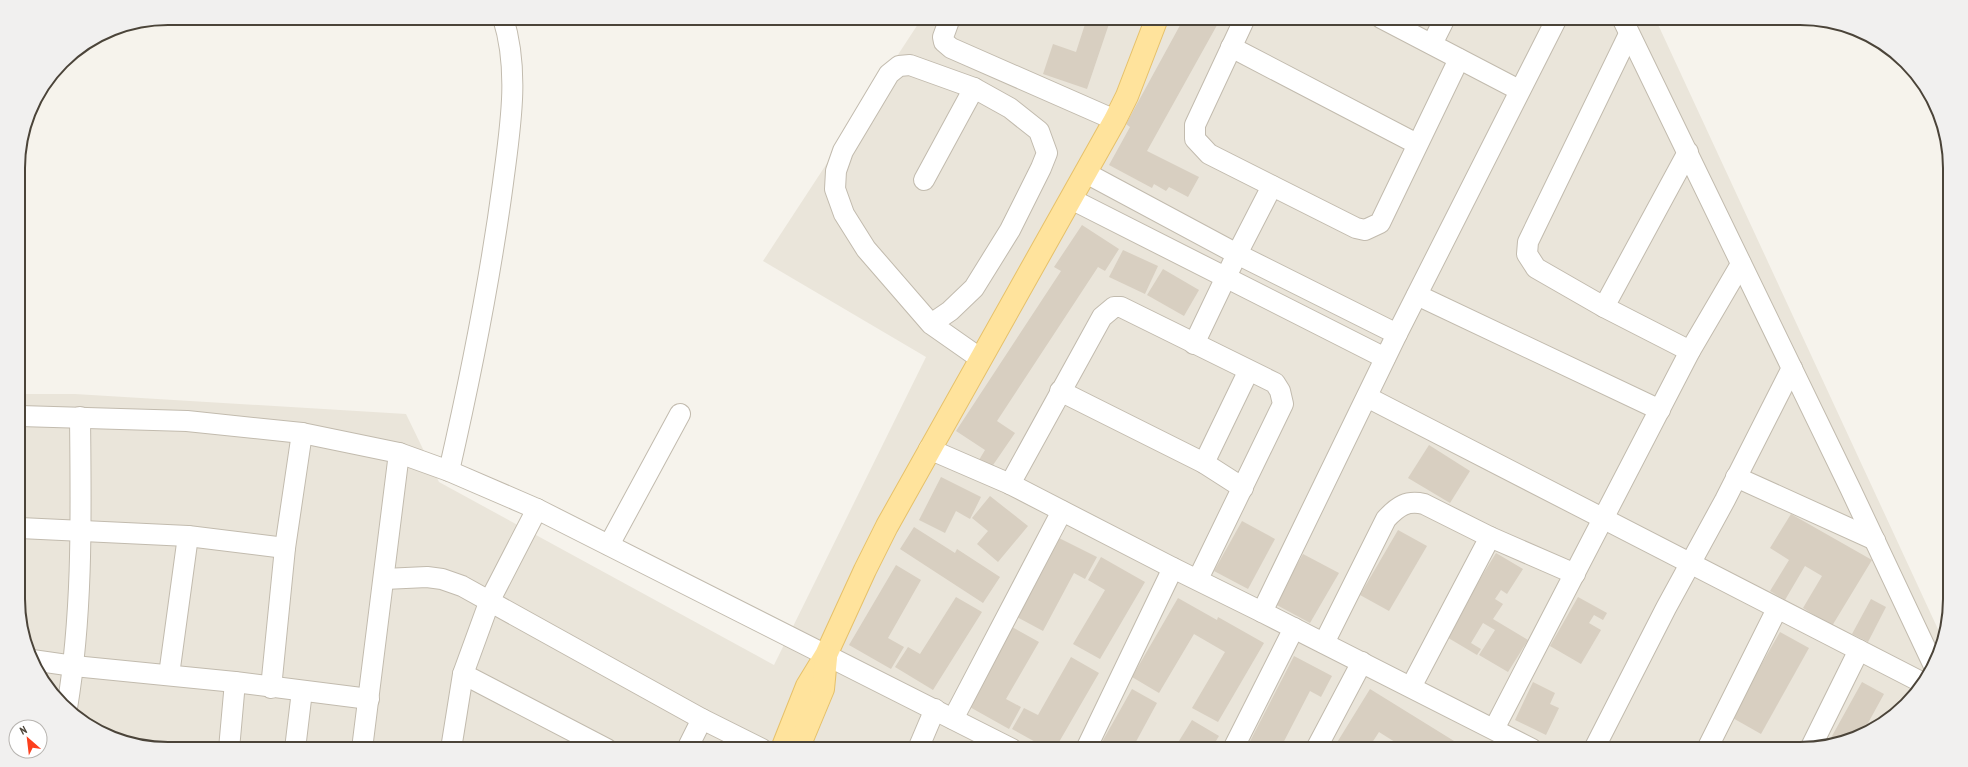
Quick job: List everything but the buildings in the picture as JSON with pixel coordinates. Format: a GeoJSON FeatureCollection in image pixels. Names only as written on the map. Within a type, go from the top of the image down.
{"type":"FeatureCollection","features":[{"type":"Feature","properties":{"kind":"main road"},"geometry":{"type":"LineString","coordinates":[[785,742],[807,686],[826,655],[864,570],[929,449],[1115,120],[1127,96],[1154,25]]}},
{"type":"Feature","properties":{"kind":"main road"},"geometry":{"type":"LineString","coordinates":[[801,742],[823,690],[826,655]]}},
{"type":"Feature","properties":{"kind":"street"},"geometry":{"type":"LineString","coordinates":[[450,471],[470,381],[493,260],[504,170],[512,98],[511,58],[504,25]]}},
{"type":"Feature","properties":{"kind":"street"},"geometry":{"type":"LineString","coordinates":[[947,25],[943,37],[944,42],[950,48],[1115,120]]}},
{"type":"Feature","properties":{"kind":"street"},"geometry":{"type":"LineString","coordinates":[[1242,25],[1195,124],[1195,139],[1209,154],[1356,228],[1365,230],[1380,223],[1416,144],[1458,59]]}},
{"type":"Feature","properties":{"kind":"street"},"geometry":{"type":"LineString","coordinates":[[1395,25],[1520,90]]}},
{"type":"Feature","properties":{"kind":"street"},"geometry":{"type":"LineString","coordinates":[[1432,44],[1442,25]]}},
{"type":"Feature","properties":{"kind":"street"},"geometry":{"type":"LineString","coordinates":[[1262,612],[1385,358],[1553,25]]}},
{"type":"Feature","properties":{"kind":"street"},"geometry":{"type":"LineString","coordinates":[[1626,26],[1875,540],[1930,658]]}},
{"type":"Feature","properties":{"kind":"street"},"geometry":{"type":"LineString","coordinates":[[1626,26],[1528,242],[1527,254],[1536,268],[1604,307],[1690,351]]}},
{"type":"Feature","properties":{"kind":"street"},"geometry":{"type":"LineString","coordinates":[[1231,47],[1416,144]]}},
{"type":"Feature","properties":{"kind":"street"},"geometry":{"type":"LineString","coordinates":[[931,324],[950,311],[974,288],[1010,230],[1047,153],[1040,131],[1010,108],[974,88],[910,65],[899,66],[888,74],[843,151],[836,171],[835,188],[844,214],[866,249],[931,324],[981,359]]}},
{"type":"Feature","properties":{"kind":"street"},"geometry":{"type":"LineString","coordinates":[[924,180],[974,88]]}},
{"type":"Feature","properties":{"kind":"street"},"geometry":{"type":"LineString","coordinates":[[1604,307],[1688,152]]}},
{"type":"Feature","properties":{"kind":"street"},"geometry":{"type":"LineString","coordinates":[[1086,173],[1237,254],[1397,334]]}},
{"type":"Feature","properties":{"kind":"street"},"geometry":{"type":"LineString","coordinates":[[1194,344],[1237,254],[1272,186]]}},
{"type":"Feature","properties":{"kind":"street"},"geometry":{"type":"LineString","coordinates":[[1071,199],[1385,358]]}},
{"type":"Feature","properties":{"kind":"street"},"geometry":{"type":"LineString","coordinates":[[1494,729],[1576,574],[1690,351],[1741,264]]}},
{"type":"Feature","properties":{"kind":"street"},"geometry":{"type":"LineString","coordinates":[[1417,295],[1660,410]]}},
{"type":"Feature","properties":{"kind":"street"},"geometry":{"type":"LineString","coordinates":[[1010,484],[1102,317],[1114,307],[1121,307],[1248,372],[1275,384],[1280,391],[1283,404],[1198,579]]}},
{"type":"Feature","properties":{"kind":"street"},"geometry":{"type":"LineString","coordinates":[[1598,742],[1792,368]]}},
{"type":"Feature","properties":{"kind":"street"},"geometry":{"type":"LineString","coordinates":[[1204,463],[1248,372]]}},
{"type":"Feature","properties":{"kind":"street"},"geometry":{"type":"LineString","coordinates":[[1060,391],[1204,463],[1243,488]]}},
{"type":"Feature","properties":{"kind":"street"},"geometry":{"type":"LineString","coordinates":[[1367,397],[1604,518],[1689,564],[1917,680]]}},
{"type":"Feature","properties":{"kind":"street"},"geometry":{"type":"LineString","coordinates":[[609,545],[680,414]]}},
{"type":"Feature","properties":{"kind":"street"},"geometry":{"type":"LineString","coordinates":[[25,416],[187,421],[302,433],[399,453],[450,471],[537,509],[998,742]]}},
{"type":"Feature","properties":{"kind":"street"},"geometry":{"type":"LineString","coordinates":[[68,701],[74,666],[81,531],[80,417]]}},
{"type":"Feature","properties":{"kind":"street"},"geometry":{"type":"LineString","coordinates":[[271,688],[285,548],[302,433]]}},
{"type":"Feature","properties":{"kind":"street"},"geometry":{"type":"LineString","coordinates":[[929,449],[1010,484],[1173,568],[1198,579],[1494,729],[1516,742]]}},
{"type":"Feature","properties":{"kind":"street"},"geometry":{"type":"LineString","coordinates":[[363,742],[399,453]]}},
{"type":"Feature","properties":{"kind":"street"},"geometry":{"type":"LineString","coordinates":[[1736,477],[1875,540]]}},
{"type":"Feature","properties":{"kind":"street"},"geometry":{"type":"LineString","coordinates":[[1324,643],[1386,519],[1397,508],[1414,502],[1424,504],[1490,537],[1576,574]]}},
{"type":"Feature","properties":{"kind":"street"},"geometry":{"type":"LineString","coordinates":[[452,742],[463,674],[490,600],[537,509]]}},
{"type":"Feature","properties":{"kind":"street"},"geometry":{"type":"LineString","coordinates":[[953,719],[1062,511]]}},
{"type":"Feature","properties":{"kind":"street"},"geometry":{"type":"LineString","coordinates":[[25,528],[188,536],[285,548]]}},
{"type":"Feature","properties":{"kind":"street"},"geometry":{"type":"LineString","coordinates":[[169,675],[188,536]]}},
{"type":"Feature","properties":{"kind":"street"},"geometry":{"type":"LineString","coordinates":[[1411,687],[1490,537]]}},
{"type":"Feature","properties":{"kind":"street"},"geometry":{"type":"LineString","coordinates":[[1089,742],[1173,568]]}},
{"type":"Feature","properties":{"kind":"street"},"geometry":{"type":"LineString","coordinates":[[384,579],[427,577],[442,579],[490,600],[702,719],[748,742]]}},
{"type":"Feature","properties":{"kind":"street"},"geometry":{"type":"LineString","coordinates":[[1710,742],[1777,609]]}},
{"type":"Feature","properties":{"kind":"street"},"geometry":{"type":"LineString","coordinates":[[1237,742],[1294,628]]}},
{"type":"Feature","properties":{"kind":"street"},"geometry":{"type":"LineString","coordinates":[[1814,741],[1859,650]]}},
{"type":"Feature","properties":{"kind":"street"},"geometry":{"type":"LineString","coordinates":[[40,661],[74,666],[234,682],[369,700]]}},
{"type":"Feature","properties":{"kind":"street"},"geometry":{"type":"LineString","coordinates":[[1320,742],[1362,662]]}},
{"type":"Feature","properties":{"kind":"street"},"geometry":{"type":"LineString","coordinates":[[463,674],[594,742]]}},
{"type":"Feature","properties":{"kind":"street"},"geometry":{"type":"LineString","coordinates":[[230,742],[234,682]]}},
{"type":"Feature","properties":{"kind":"street"},"geometry":{"type":"LineString","coordinates":[[297,742],[302,691]]}},
{"type":"Feature","properties":{"kind":"street"},"geometry":{"type":"LineString","coordinates":[[921,742],[934,709]]}},
{"type":"Feature","properties":{"kind":"street"},"geometry":{"type":"LineString","coordinates":[[690,742],[702,719]]}},
{"type":"Feature","properties":{"kind":"shaded area"},"geometry":{"type":"Polygon","coordinates":[[[917,25],[1658,25],[1939,631],[1938,636],[1928,662],[1919,678],[1901,700],[1887,712],[1871,723],[1854,731],[1837,737],[1809,742],[159,742],[122,734],[89,718],[67,700],[44,670],[30,636],[25,608],[25,394],[75,394],[406,414],[439,482],[774,665],[926,357],[763,261],[917,25]]]}}]}
